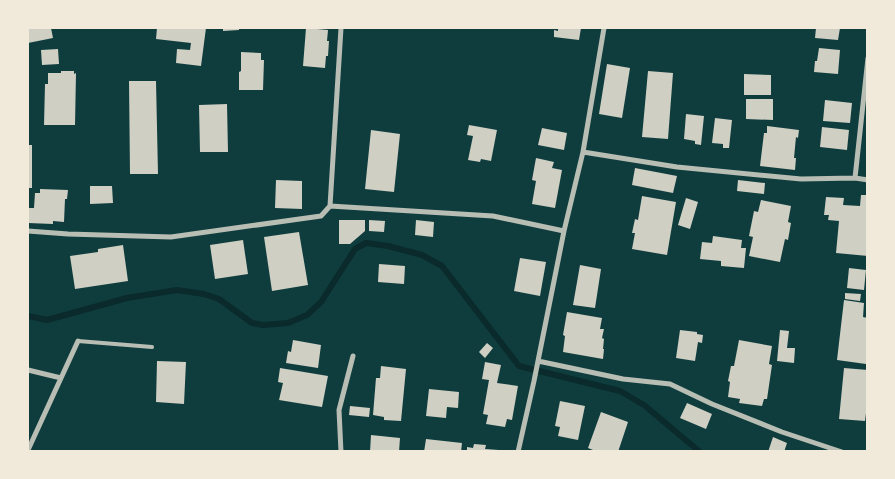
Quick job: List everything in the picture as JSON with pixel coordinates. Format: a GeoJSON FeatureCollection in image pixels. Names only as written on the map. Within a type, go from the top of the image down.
{"type":"FeatureCollection","features":[{"type":"Feature","properties":{"kind":"street"},"geometry":{"type":"LineString","coordinates":[[28,230],[68,234],[171,237],[321,216],[330,206],[341,28]]}},
{"type":"Feature","properties":{"kind":"street"},"geometry":{"type":"LineString","coordinates":[[518,452],[564,231],[583,152],[604,28]]}},
{"type":"Feature","properties":{"kind":"street"},"geometry":{"type":"LineString","coordinates":[[855,178],[868,58]]}},
{"type":"Feature","properties":{"kind":"street"},"geometry":{"type":"LineString","coordinates":[[583,152],[677,167],[801,179],[855,178],[868,180]]}},
{"type":"Feature","properties":{"kind":"street"},"geometry":{"type":"LineString","coordinates":[[330,206],[493,216],[564,231]]}},
{"type":"Feature","properties":{"kind":"street"},"geometry":{"type":"LineString","coordinates":[[28,450],[78,342]]}},
{"type":"Feature","properties":{"kind":"street"},"geometry":{"type":"LineString","coordinates":[[341,452],[339,410],[353,356]]}},
{"type":"Feature","properties":{"kind":"street"},"geometry":{"type":"LineString","coordinates":[[538,362],[623,379],[670,384],[712,404],[765,425],[842,452]]}},
{"type":"Feature","properties":{"kind":"street"},"geometry":{"type":"LineString","coordinates":[[28,370],[61,378]]}},
{"type":"Feature","properties":{"kind":"lane"},"geometry":{"type":"LineString","coordinates":[[78,342],[152,347]]}},
{"type":"Feature","properties":{"kind":"building"},"geometry":{"type":"Polygon","coordinates":[[[28,28],[51,28],[53,38],[28,43],[28,28]]]}},
{"type":"Feature","properties":{"kind":"building"},"geometry":{"type":"Polygon","coordinates":[[[157,28],[206,28],[201,66],[176,63],[177,49],[190,50],[191,43],[156,39],[157,28]]]}},
{"type":"Feature","properties":{"kind":"building"},"geometry":{"type":"Polygon","coordinates":[[[223,28],[239,28],[239,30],[223,31],[223,28]]]}},
{"type":"Feature","properties":{"kind":"building"},"geometry":{"type":"Polygon","coordinates":[[[306,28],[328,30],[328,56],[326,56],[325,68],[303,66],[306,28]]]}},
{"type":"Feature","properties":{"kind":"building"},"geometry":{"type":"Polygon","coordinates":[[[558,28],[581,28],[579,40],[554,37],[554,30],[558,31],[558,28]]]}},
{"type":"Feature","properties":{"kind":"building"},"geometry":{"type":"Polygon","coordinates":[[[816,28],[840,28],[838,40],[815,38],[816,28]]]}},
{"type":"Feature","properties":{"kind":"building"},"geometry":{"type":"Polygon","coordinates":[[[819,48],[840,50],[838,74],[814,72],[819,48]]]}},
{"type":"Feature","properties":{"kind":"building"},"geometry":{"type":"Polygon","coordinates":[[[58,49],[59,64],[42,65],[41,50],[58,49]]]}},
{"type":"Feature","properties":{"kind":"building"},"geometry":{"type":"Polygon","coordinates":[[[241,52],[261,53],[261,60],[264,60],[263,90],[239,90],[241,52]]]}},
{"type":"Feature","properties":{"kind":"building"},"geometry":{"type":"Polygon","coordinates":[[[607,64],[630,68],[622,118],[599,114],[607,64]]]}},
{"type":"Feature","properties":{"kind":"building"},"geometry":{"type":"Polygon","coordinates":[[[61,71],[74,71],[74,74],[76,73],[75,125],[44,125],[45,84],[48,84],[48,73],[61,73],[61,71]]]}},
{"type":"Feature","properties":{"kind":"building"},"geometry":{"type":"Polygon","coordinates":[[[648,71],[673,73],[668,139],[642,137],[648,71]]]}},
{"type":"Feature","properties":{"kind":"building"},"geometry":{"type":"Polygon","coordinates":[[[744,74],[771,75],[771,95],[744,95],[744,74]]]}},
{"type":"Feature","properties":{"kind":"building"},"geometry":{"type":"Polygon","coordinates":[[[129,81],[156,81],[158,174],[130,174],[129,81]]]}},
{"type":"Feature","properties":{"kind":"building"},"geometry":{"type":"Polygon","coordinates":[[[746,99],[773,99],[773,120],[746,119],[746,99]]]}},
{"type":"Feature","properties":{"kind":"building"},"geometry":{"type":"Polygon","coordinates":[[[825,100],[852,103],[850,123],[823,121],[825,100]]]}},
{"type":"Feature","properties":{"kind":"building"},"geometry":{"type":"Polygon","coordinates":[[[227,104],[228,152],[200,152],[199,105],[227,104]]]}},
{"type":"Feature","properties":{"kind":"building"},"geometry":{"type":"Polygon","coordinates":[[[686,114],[704,116],[701,145],[695,144],[695,141],[684,139],[686,114]]]}},
{"type":"Feature","properties":{"kind":"building"},"geometry":{"type":"Polygon","coordinates":[[[715,118],[732,120],[729,148],[723,148],[723,144],[712,143],[715,118]]]}},
{"type":"Feature","properties":{"kind":"building"},"geometry":{"type":"Polygon","coordinates":[[[469,125],[497,130],[491,161],[481,159],[480,162],[468,160],[473,136],[467,135],[469,125]]]}},
{"type":"Feature","properties":{"kind":"building"},"geometry":{"type":"Polygon","coordinates":[[[767,126],[799,130],[798,138],[796,137],[795,170],[760,166],[764,133],[767,133],[767,126]]]}},
{"type":"Feature","properties":{"kind":"building"},"geometry":{"type":"Polygon","coordinates":[[[822,127],[849,130],[847,150],[820,147],[822,127]]]}},
{"type":"Feature","properties":{"kind":"building"},"geometry":{"type":"Polygon","coordinates":[[[542,128],[567,133],[564,150],[538,145],[542,128]]]}},
{"type":"Feature","properties":{"kind":"building"},"geometry":{"type":"Polygon","coordinates":[[[371,130],[400,134],[394,192],[365,189],[371,130]]]}},
{"type":"Feature","properties":{"kind":"building"},"geometry":{"type":"Polygon","coordinates":[[[28,145],[32,145],[32,188],[28,188],[28,145]]]}},
{"type":"Feature","properties":{"kind":"building"},"geometry":{"type":"Polygon","coordinates":[[[536,158],[554,162],[552,168],[562,170],[555,208],[532,204],[536,181],[532,180],[536,158]]]}},
{"type":"Feature","properties":{"kind":"building"},"geometry":{"type":"Polygon","coordinates":[[[635,168],[677,176],[673,193],[632,185],[635,168]]]}},
{"type":"Feature","properties":{"kind":"building"},"geometry":{"type":"Polygon","coordinates":[[[276,180],[302,181],[302,209],[275,208],[276,180]]]}},
{"type":"Feature","properties":{"kind":"building"},"geometry":{"type":"Polygon","coordinates":[[[738,180],[765,183],[764,194],[737,191],[738,180]]]}},
{"type":"Feature","properties":{"kind":"building"},"geometry":{"type":"Polygon","coordinates":[[[90,186],[112,186],[113,203],[90,204],[90,186]]]}},
{"type":"Feature","properties":{"kind":"building"},"geometry":{"type":"Polygon","coordinates":[[[40,189],[68,190],[67,199],[65,199],[64,222],[53,221],[53,224],[28,223],[28,208],[34,208],[35,193],[40,193],[40,189]]]}},
{"type":"Feature","properties":{"kind":"building"},"geometry":{"type":"Polygon","coordinates":[[[861,195],[868,195],[868,256],[836,253],[839,221],[828,220],[829,215],[824,215],[826,197],[844,198],[843,205],[860,206],[861,195]]]}},
{"type":"Feature","properties":{"kind":"building"},"geometry":{"type":"Polygon","coordinates":[[[642,196],[676,202],[667,255],[632,249],[635,233],[632,233],[635,219],[638,220],[642,196]]]}},
{"type":"Feature","properties":{"kind":"building"},"geometry":{"type":"Polygon","coordinates":[[[686,198],[698,202],[690,229],[678,225],[686,198]]]}},
{"type":"Feature","properties":{"kind":"building"},"geometry":{"type":"Polygon","coordinates":[[[761,200],[791,206],[788,222],[791,223],[788,240],[785,239],[780,262],[749,256],[753,237],[749,236],[754,211],[758,212],[761,200]]]}},
{"type":"Feature","properties":{"kind":"building"},"geometry":{"type":"Polygon","coordinates":[[[339,220],[365,220],[365,231],[350,244],[339,244],[339,220]]]}},
{"type":"Feature","properties":{"kind":"building"},"geometry":{"type":"Polygon","coordinates":[[[369,220],[385,221],[384,232],[369,231],[369,220]]]}},
{"type":"Feature","properties":{"kind":"building"},"geometry":{"type":"Polygon","coordinates":[[[416,220],[434,222],[433,237],[415,235],[416,220]]]}},
{"type":"Feature","properties":{"kind":"building"},"geometry":{"type":"Polygon","coordinates":[[[299,232],[308,285],[272,291],[264,237],[299,232]]]}},
{"type":"Feature","properties":{"kind":"building"},"geometry":{"type":"Polygon","coordinates":[[[713,236],[742,240],[741,248],[746,248],[744,268],[721,266],[721,261],[700,259],[702,242],[712,243],[713,236]]]}},
{"type":"Feature","properties":{"kind":"building"},"geometry":{"type":"Polygon","coordinates":[[[243,240],[248,274],[215,279],[210,245],[243,240]]]}},
{"type":"Feature","properties":{"kind":"building"},"geometry":{"type":"Polygon","coordinates":[[[123,245],[128,281],[75,289],[70,256],[98,252],[98,249],[123,245]]]}},
{"type":"Feature","properties":{"kind":"building"},"geometry":{"type":"Polygon","coordinates":[[[520,258],[546,262],[540,296],[514,291],[520,258]]]}},
{"type":"Feature","properties":{"kind":"building"},"geometry":{"type":"Polygon","coordinates":[[[379,264],[405,266],[404,284],[378,282],[379,264]]]}},
{"type":"Feature","properties":{"kind":"building"},"geometry":{"type":"Polygon","coordinates":[[[580,265],[601,269],[595,308],[573,305],[580,265]]]}},
{"type":"Feature","properties":{"kind":"building"},"geometry":{"type":"Polygon","coordinates":[[[849,268],[866,270],[864,290],[847,288],[849,268]]]}},
{"type":"Feature","properties":{"kind":"building"},"geometry":{"type":"Polygon","coordinates":[[[845,293],[861,294],[860,301],[845,299],[845,293]]]}},
{"type":"Feature","properties":{"kind":"building"},"geometry":{"type":"Polygon","coordinates":[[[844,300],[864,303],[863,317],[868,318],[866,364],[837,360],[844,300]]]}},
{"type":"Feature","properties":{"kind":"building"},"geometry":{"type":"Polygon","coordinates":[[[567,312],[602,318],[600,329],[604,329],[602,338],[604,339],[603,359],[563,352],[565,336],[563,335],[567,312]]]}},
{"type":"Feature","properties":{"kind":"building"},"geometry":{"type":"Polygon","coordinates":[[[680,330],[697,332],[697,334],[703,335],[702,343],[698,342],[695,361],[676,358],[680,330]]]}},
{"type":"Feature","properties":{"kind":"building"},"geometry":{"type":"Polygon","coordinates":[[[780,330],[789,331],[787,348],[795,348],[794,363],[777,361],[780,330]]]}},
{"type":"Feature","properties":{"kind":"building"},"geometry":{"type":"Polygon","coordinates":[[[293,340],[321,345],[318,368],[286,363],[288,351],[291,352],[293,340]]]}},
{"type":"Feature","properties":{"kind":"building"},"geometry":{"type":"Polygon","coordinates":[[[739,340],[772,346],[769,364],[772,365],[767,399],[764,399],[762,406],[739,403],[740,399],[728,397],[730,382],[728,381],[731,366],[734,366],[739,340]]]}},
{"type":"Feature","properties":{"kind":"building"},"geometry":{"type":"Polygon","coordinates":[[[487,343],[493,348],[485,358],[479,352],[487,343]]]}},
{"type":"Feature","properties":{"kind":"building"},"geometry":{"type":"Polygon","coordinates":[[[157,361],[186,362],[184,404],[156,402],[157,361]]]}},
{"type":"Feature","properties":{"kind":"building"},"geometry":{"type":"Polygon","coordinates":[[[485,362],[501,365],[497,383],[518,386],[512,420],[507,419],[505,427],[486,424],[488,415],[483,414],[489,380],[482,379],[485,362]]]}},
{"type":"Feature","properties":{"kind":"building"},"geometry":{"type":"Polygon","coordinates":[[[381,366],[406,369],[401,421],[384,420],[384,417],[373,415],[376,378],[380,378],[381,366]]]}},
{"type":"Feature","properties":{"kind":"building"},"geometry":{"type":"Polygon","coordinates":[[[280,368],[328,376],[322,407],[279,400],[283,383],[278,382],[280,368]]]}},
{"type":"Feature","properties":{"kind":"building"},"geometry":{"type":"Polygon","coordinates":[[[844,368],[868,370],[868,398],[865,421],[839,419],[844,368]]]}},
{"type":"Feature","properties":{"kind":"building"},"geometry":{"type":"Polygon","coordinates":[[[429,389],[459,392],[458,408],[447,407],[446,418],[426,416],[429,389]]]}},
{"type":"Feature","properties":{"kind":"building"},"geometry":{"type":"Polygon","coordinates":[[[560,401],[585,406],[578,440],[558,436],[560,427],[555,426],[560,401]]]}},
{"type":"Feature","properties":{"kind":"building"},"geometry":{"type":"Polygon","coordinates":[[[687,403],[712,414],[706,429],[680,418],[687,403]]]}},
{"type":"Feature","properties":{"kind":"building"},"geometry":{"type":"Polygon","coordinates":[[[350,406],[370,408],[369,417],[349,415],[350,406]]]}},
{"type":"Feature","properties":{"kind":"building"},"geometry":{"type":"Polygon","coordinates":[[[601,412],[628,422],[618,452],[598,452],[588,448],[601,412]]]}},
{"type":"Feature","properties":{"kind":"building"},"geometry":{"type":"Polygon","coordinates":[[[371,435],[400,438],[399,452],[370,452],[371,435]]]}},
{"type":"Feature","properties":{"kind":"building"},"geometry":{"type":"Polygon","coordinates":[[[773,437],[787,443],[784,452],[768,452],[773,437]]]}},
{"type":"Feature","properties":{"kind":"building"},"geometry":{"type":"Polygon","coordinates":[[[426,439],[462,443],[461,452],[424,452],[426,439]]]}},
{"type":"Feature","properties":{"kind":"building"},"geometry":{"type":"Polygon","coordinates":[[[474,444],[486,445],[485,449],[499,450],[499,452],[467,452],[467,447],[473,448],[474,444]]]}},
{"type":"Feature","properties":{"kind":"waterway"},"geometry":{"type":"LineString","coordinates":[[28,316],[47,320],[127,298],[177,290],[204,294],[219,299],[252,323],[263,325],[288,323],[307,315],[321,302],[355,249],[366,243],[388,246],[422,255],[442,266],[519,366],[620,391],[644,405],[700,452]]}}]}
